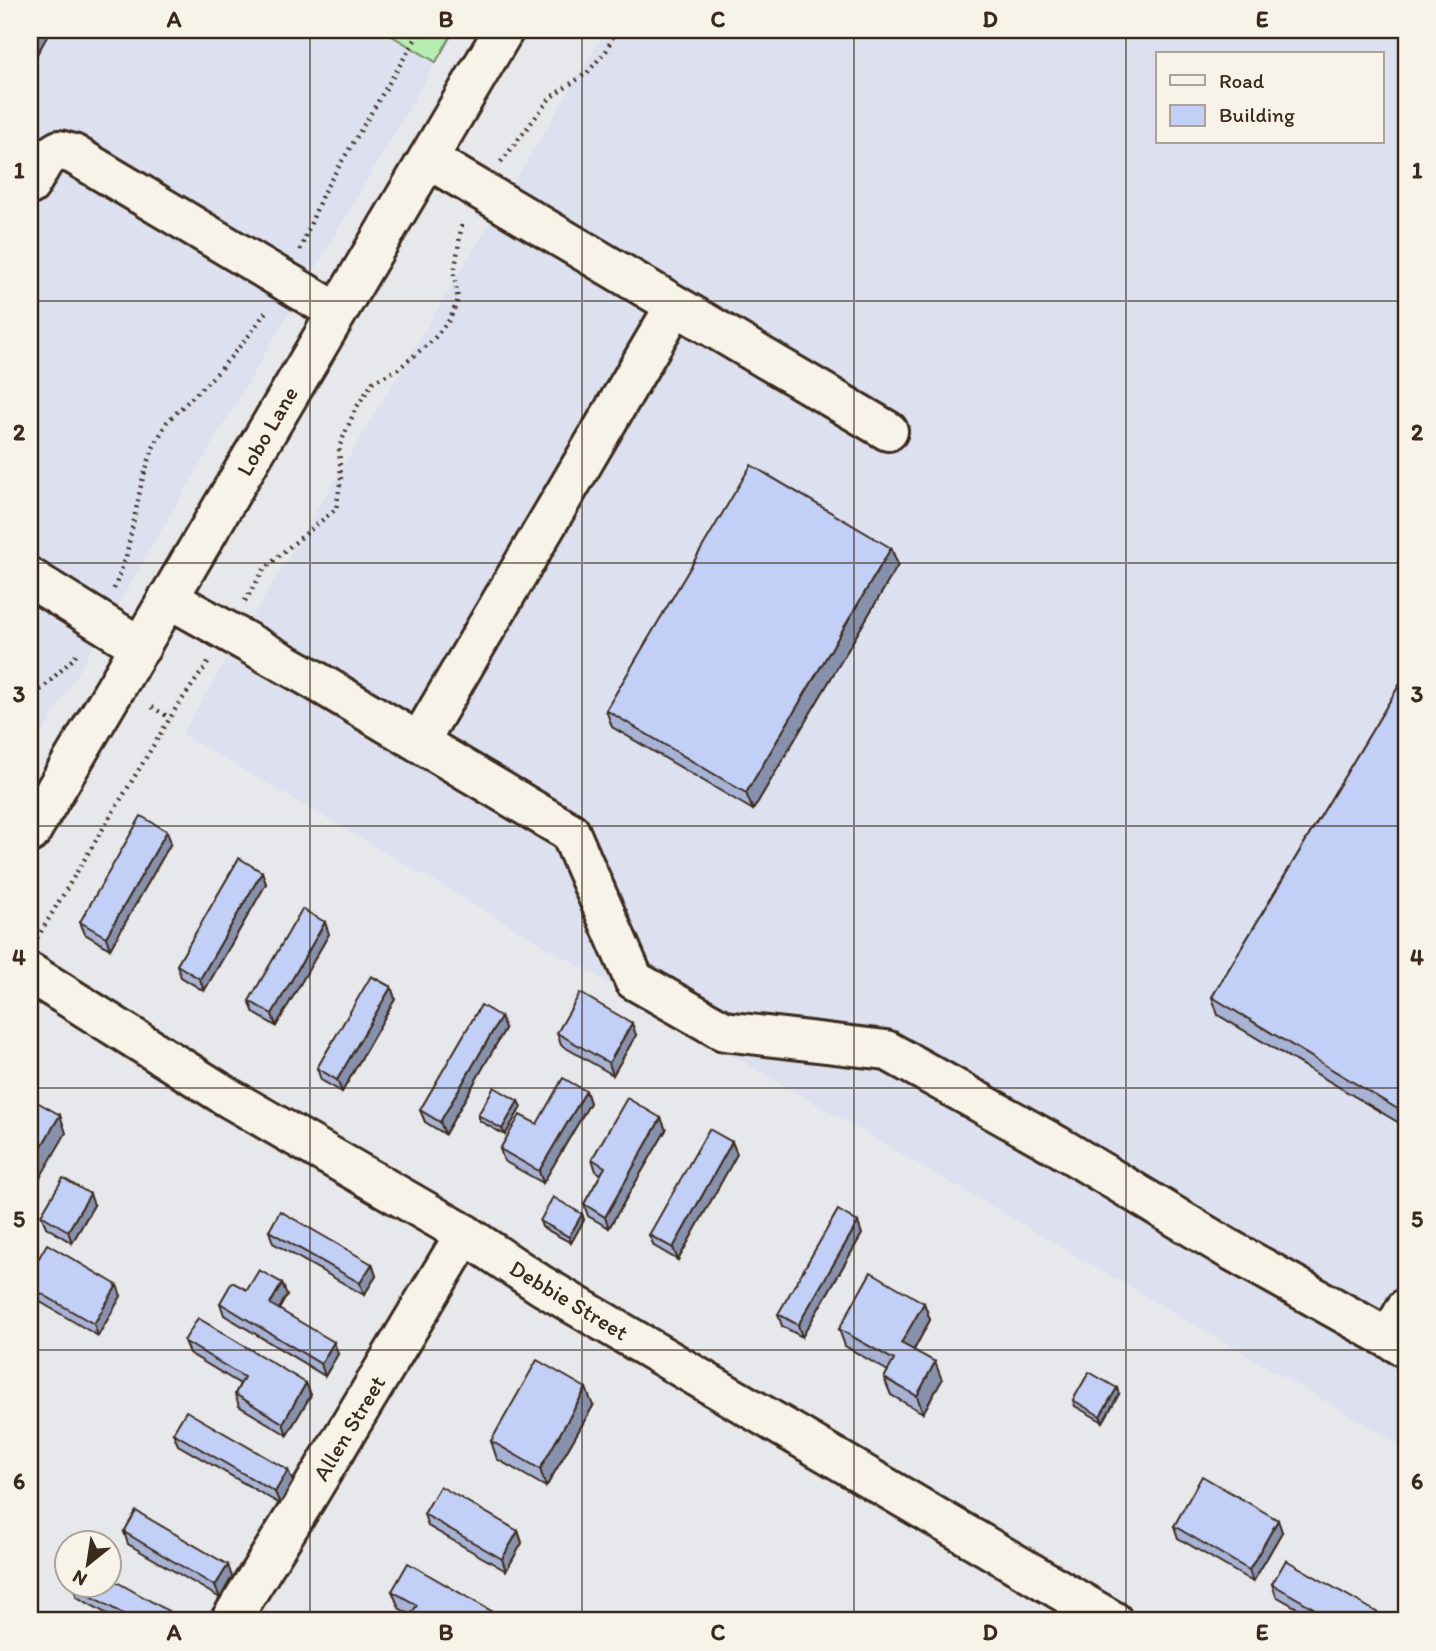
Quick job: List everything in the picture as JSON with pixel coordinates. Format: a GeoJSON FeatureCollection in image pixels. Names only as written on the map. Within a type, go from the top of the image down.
{"type":"FeatureCollection","features":[{"type":"Feature","properties":{"kind":"street","name":"Lobo Lane"},"geometry":{"type":"LineString","coordinates":[[30,832],[504,30]]}},
{"type":"Feature","properties":{"kind":"street"},"geometry":{"type":"LineString","coordinates":[[30,186],[45,159],[59,150],[73,155],[337,312]]}},
{"type":"Feature","properties":{"kind":"street"},"geometry":{"type":"LineString","coordinates":[[428,159],[888,431]]}},
{"type":"Feature","properties":{"kind":"street"},"geometry":{"type":"LineString","coordinates":[[419,742],[675,306]]}},
{"type":"Feature","properties":{"kind":"street"},"geometry":{"type":"LineString","coordinates":[[30,578],[141,647]]}},
{"type":"Feature","properties":{"kind":"street"},"geometry":{"type":"LineString","coordinates":[[169,598],[570,832],[634,980],[724,1031],[886,1050],[1058,1146],[1227,1248],[1400,1332]]}},
{"type":"Feature","properties":{"kind":"street","name":"Debbie Street"},"geometry":{"type":"LineString","coordinates":[[33,956],[229,1098],[465,1234],[541,1285],[1113,1621]]}},
{"type":"Feature","properties":{"kind":"street","name":"Allen Street"},"geometry":{"type":"LineString","coordinates":[[230,1621],[465,1234]]}},
{"type":"Feature","properties":{"kind":"path"},"geometry":{"type":"LineString","coordinates":[[30,700],[73,659],[114,590],[126,557],[142,481],[153,448],[167,422],[218,372],[251,333],[285,282],[323,193],[421,30]]}},
{"type":"Feature","properties":{"kind":"path"},"geometry":{"type":"LineString","coordinates":[[33,956],[170,718],[264,570],[335,509],[341,479],[339,447],[356,408],[373,382],[398,369],[432,341],[450,319],[458,300],[454,275],[462,221],[481,190],[551,97],[587,74],[606,51],[616,30]]}},
{"type":"Feature","properties":{"kind":"path"},"geometry":{"type":"LineString","coordinates":[[73,659],[80,664]]}},
{"type":"Feature","properties":{"kind":"path"},"geometry":{"type":"LineString","coordinates":[[152,707],[170,718]]}},
{"type":"Feature","properties":{"kind":"shaded area"},"geometry":{"type":"Polygon","coordinates":[[[30,30],[382,30],[436,62],[30,754],[30,30]]]}},
{"type":"Feature","properties":{"kind":"shaded area"},"geometry":{"type":"Polygon","coordinates":[[[606,30],[1406,30],[1406,1448],[182,734],[606,30]]]}},
{"type":"Feature","properties":{"kind":"green space"},"geometry":{"type":"Polygon","coordinates":[[[382,30],[454,30],[436,62],[382,30]]]}},
{"type":"Feature","properties":{"kind":"building"},"geometry":{"type":"Polygon","coordinates":[[[751,465],[891,548],[746,793],[606,710],[751,465]]]}},
{"type":"Feature","properties":{"kind":"building"},"geometry":{"type":"Polygon","coordinates":[[[1406,674],[1406,1114],[1212,997],[1406,674]]]}},
{"type":"Feature","properties":{"kind":"building"},"geometry":{"type":"Polygon","coordinates":[[[141,816],[167,831],[106,937],[80,922],[141,816]]]}},
{"type":"Feature","properties":{"kind":"building"},"geometry":{"type":"Polygon","coordinates":[[[239,858],[262,872],[200,979],[177,965],[239,858]]]}},
{"type":"Feature","properties":{"kind":"building"},"geometry":{"type":"Polygon","coordinates":[[[302,909],[325,922],[272,1014],[249,1001],[302,909]]]}},
{"type":"Feature","properties":{"kind":"building"},"geometry":{"type":"Polygon","coordinates":[[[371,976],[391,987],[337,1080],[317,1068],[371,976]]]}},
{"type":"Feature","properties":{"kind":"building"},"geometry":{"type":"Polygon","coordinates":[[[580,993],[632,1023],[609,1063],[557,1033],[580,993]]]}},
{"type":"Feature","properties":{"kind":"building"},"geometry":{"type":"Polygon","coordinates":[[[481,1005],[501,1017],[440,1122],[420,1110],[481,1005]]]}},
{"type":"Feature","properties":{"kind":"building"},"geometry":{"type":"Polygon","coordinates":[[[563,1078],[586,1091],[539,1171],[500,1149],[520,1115],[537,1124],[563,1078]]]}},
{"type":"Feature","properties":{"kind":"building"},"geometry":{"type":"Polygon","coordinates":[[[494,1087],[518,1101],[502,1129],[478,1115],[494,1087]]]}},
{"type":"Feature","properties":{"kind":"building"},"geometry":{"type":"Polygon","coordinates":[[[30,1098],[60,1115],[30,1166],[30,1098]]]}},
{"type":"Feature","properties":{"kind":"building"},"geometry":{"type":"Polygon","coordinates":[[[627,1098],[661,1118],[605,1217],[584,1204],[605,1167],[592,1159],[627,1098]]]}},
{"type":"Feature","properties":{"kind":"building"},"geometry":{"type":"Polygon","coordinates":[[[709,1129],[732,1142],[673,1248],[649,1235],[709,1129]]]}},
{"type":"Feature","properties":{"kind":"building"},"geometry":{"type":"Polygon","coordinates":[[[63,1178],[90,1194],[68,1231],[41,1215],[63,1178]]]}},
{"type":"Feature","properties":{"kind":"building"},"geometry":{"type":"Polygon","coordinates":[[[553,1197],[582,1214],[569,1237],[540,1221],[553,1197]]]}},
{"type":"Feature","properties":{"kind":"building"},"geometry":{"type":"Polygon","coordinates":[[[838,1210],[858,1222],[798,1325],[778,1314],[838,1210]]]}},
{"type":"Feature","properties":{"kind":"building"},"geometry":{"type":"Polygon","coordinates":[[[280,1211],[372,1264],[360,1283],[269,1231],[280,1211]]]}},
{"type":"Feature","properties":{"kind":"building"},"geometry":{"type":"Polygon","coordinates":[[[47,1244],[117,1285],[94,1324],[30,1287],[30,1273],[47,1244]]]}},
{"type":"Feature","properties":{"kind":"building"},"geometry":{"type":"Polygon","coordinates":[[[259,1270],[282,1283],[270,1304],[334,1342],[321,1364],[220,1303],[232,1282],[247,1290],[259,1270]]]}},
{"type":"Feature","properties":{"kind":"building"},"geometry":{"type":"Polygon","coordinates":[[[871,1272],[924,1303],[901,1343],[935,1362],[917,1396],[884,1378],[894,1360],[839,1329],[871,1272]]]}},
{"type":"Feature","properties":{"kind":"building"},"geometry":{"type":"Polygon","coordinates":[[[198,1318],[306,1383],[283,1423],[235,1394],[244,1377],[184,1341],[198,1318]]]}},
{"type":"Feature","properties":{"kind":"building"},"geometry":{"type":"Polygon","coordinates":[[[537,1360],[586,1388],[540,1469],[491,1441],[537,1360]]]}},
{"type":"Feature","properties":{"kind":"building"},"geometry":{"type":"Polygon","coordinates":[[[1089,1372],[1117,1388],[1100,1416],[1073,1400],[1089,1372]]]}},
{"type":"Feature","properties":{"kind":"building"},"geometry":{"type":"Polygon","coordinates":[[[186,1411],[288,1470],[275,1492],[173,1433],[186,1411]]]}},
{"type":"Feature","properties":{"kind":"building"},"geometry":{"type":"Polygon","coordinates":[[[1202,1476],[1278,1520],[1249,1570],[1174,1526],[1202,1476]]]}},
{"type":"Feature","properties":{"kind":"building"},"geometry":{"type":"Polygon","coordinates":[[[440,1486],[518,1531],[502,1559],[424,1514],[440,1486]]]}},
{"type":"Feature","properties":{"kind":"building"},"geometry":{"type":"Polygon","coordinates":[[[136,1511],[228,1565],[215,1586],[124,1532],[136,1511]]]}},
{"type":"Feature","properties":{"kind":"building"},"geometry":{"type":"Polygon","coordinates":[[[1286,1560],[1392,1621],[1336,1621],[1272,1584],[1286,1560]]]}},
{"type":"Feature","properties":{"kind":"building"},"geometry":{"type":"Polygon","coordinates":[[[408,1563],[505,1619],[504,1621],[407,1621],[417,1605],[392,1591],[408,1563]]]}},
{"type":"Feature","properties":{"kind":"building"},"geometry":{"type":"Polygon","coordinates":[[[122,1585],[186,1621],[136,1621],[95,1598],[122,1598],[122,1585]]]}}]}
